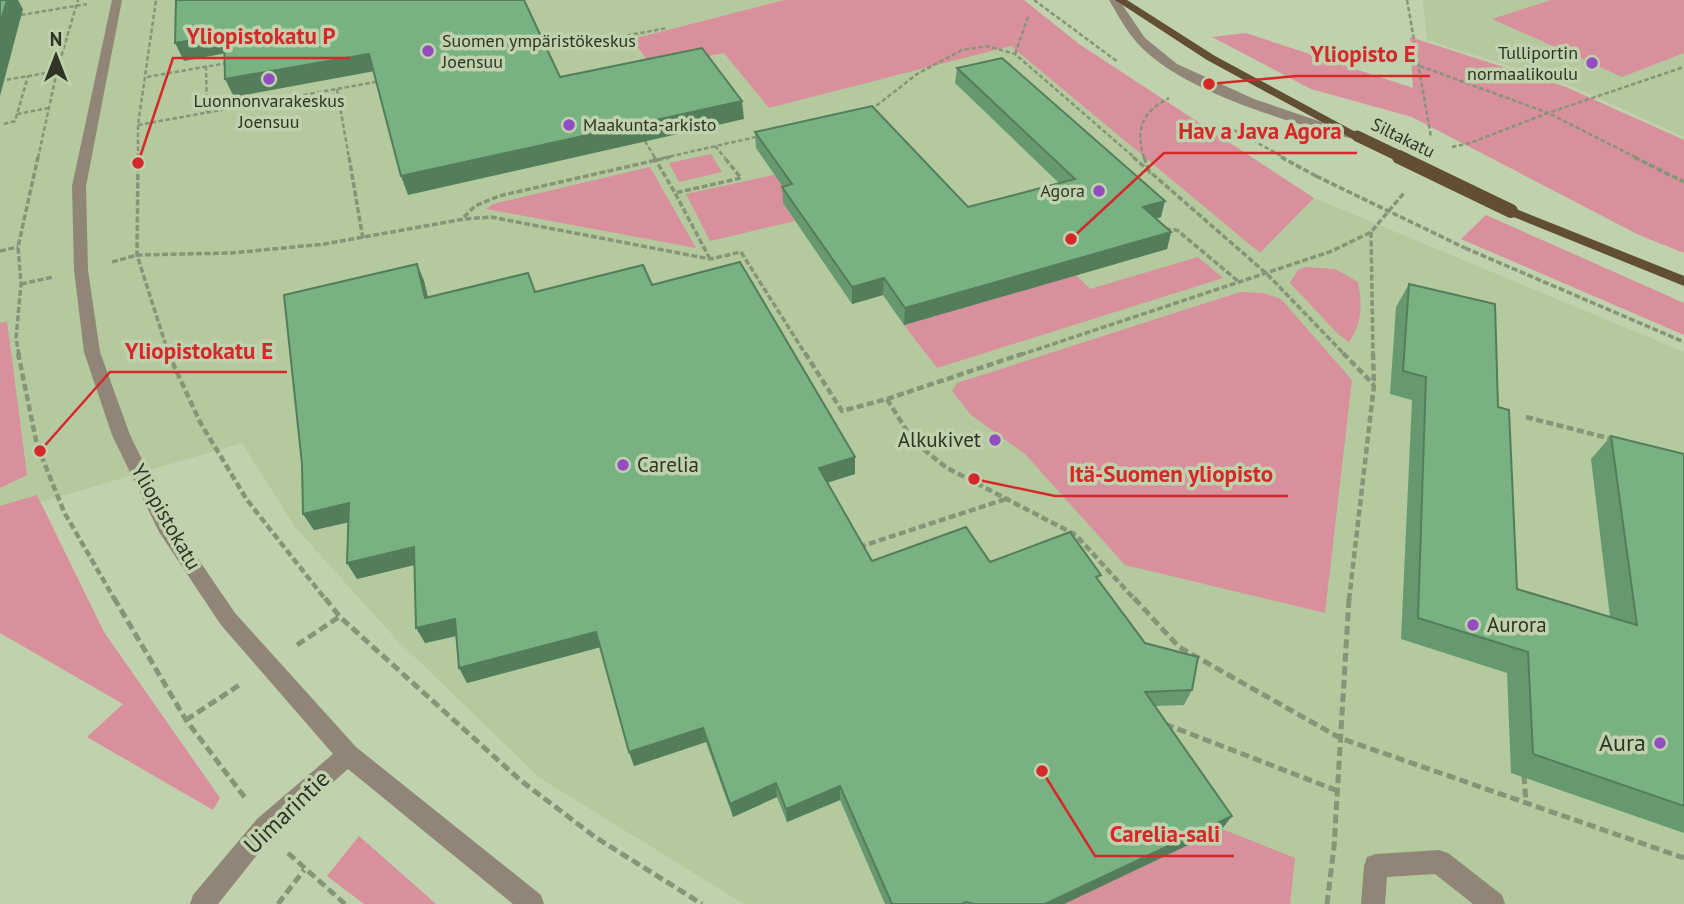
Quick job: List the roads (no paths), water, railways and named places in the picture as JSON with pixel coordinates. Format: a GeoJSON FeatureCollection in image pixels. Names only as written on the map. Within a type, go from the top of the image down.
{"type":"FeatureCollection","features":[{"type":"Feature","properties":{"kind":"main road","name":"Siltakatu"},"geometry":{"type":"LineString","coordinates":[[1120,0],[1211,58],[1357,136],[1511,211],[1684,281]]}},
{"type":"Feature","properties":{"kind":"street","name":"Yliopistokatu"},"geometry":{"type":"LineString","coordinates":[[117,0],[79,186],[81,270],[92,352],[121,435],[166,527],[228,619],[348,755],[532,904]]}},
{"type":"Feature","properties":{"kind":"street"},"geometry":{"type":"LineString","coordinates":[[1114,0],[1129,26],[1154,53],[1209,84],[1253,103],[1357,136]]}},
{"type":"Feature","properties":{"kind":"street","name":"Uimarintie"},"geometry":{"type":"LineString","coordinates":[[202,904],[265,827],[348,755]]}},
{"type":"Feature","properties":{"kind":"street"},"geometry":{"type":"LineString","coordinates":[[1373,904],[1376,866],[1439,862],[1493,904]]}},
{"type":"Feature","properties":{"kind":"place","name":"Suomen ympäristökeskus Joensuu"},"geometry":{"type":"Point","coordinates":[428,51]}},
{"type":"Feature","properties":{"kind":"place","name":"Tulliportin normaalikoulu"},"geometry":{"type":"Point","coordinates":[1592,63]}},
{"type":"Feature","properties":{"kind":"place","name":"Luonnonvarakeskus Joensuu"},"geometry":{"type":"Point","coordinates":[269,79]}},
{"type":"Feature","properties":{"kind":"place","name":"Yliopisto E"},"geometry":{"type":"Point","coordinates":[1209,84]}},
{"type":"Feature","properties":{"kind":"place","name":"Maakunta-arkisto"},"geometry":{"type":"Point","coordinates":[569,125]}},
{"type":"Feature","properties":{"kind":"place","name":"Yliopistokatu P"},"geometry":{"type":"Point","coordinates":[138,163]}},
{"type":"Feature","properties":{"kind":"place","name":"Agora"},"geometry":{"type":"Point","coordinates":[1099,191]}},
{"type":"Feature","properties":{"kind":"place","name":"Hav a Java Agora"},"geometry":{"type":"Point","coordinates":[1071,239]}},
{"type":"Feature","properties":{"kind":"place","name":"Alkukivet"},"geometry":{"type":"Point","coordinates":[995,440]}},
{"type":"Feature","properties":{"kind":"place","name":"Yliopistokatu E"},"geometry":{"type":"Point","coordinates":[40,451]}},
{"type":"Feature","properties":{"kind":"place","name":"Carelia"},"geometry":{"type":"Point","coordinates":[623,465]}},
{"type":"Feature","properties":{"kind":"place","name":"Itä-Suomen yliopisto"},"geometry":{"type":"Point","coordinates":[974,479]}},
{"type":"Feature","properties":{"kind":"place","name":"Aurora"},"geometry":{"type":"Point","coordinates":[1473,625]}},
{"type":"Feature","properties":{"kind":"place","name":"Aura"},"geometry":{"type":"Point","coordinates":[1660,743]}},
{"type":"Feature","properties":{"kind":"place","name":"Carelia-sali"},"geometry":{"type":"Point","coordinates":[1042,771]}}]}
